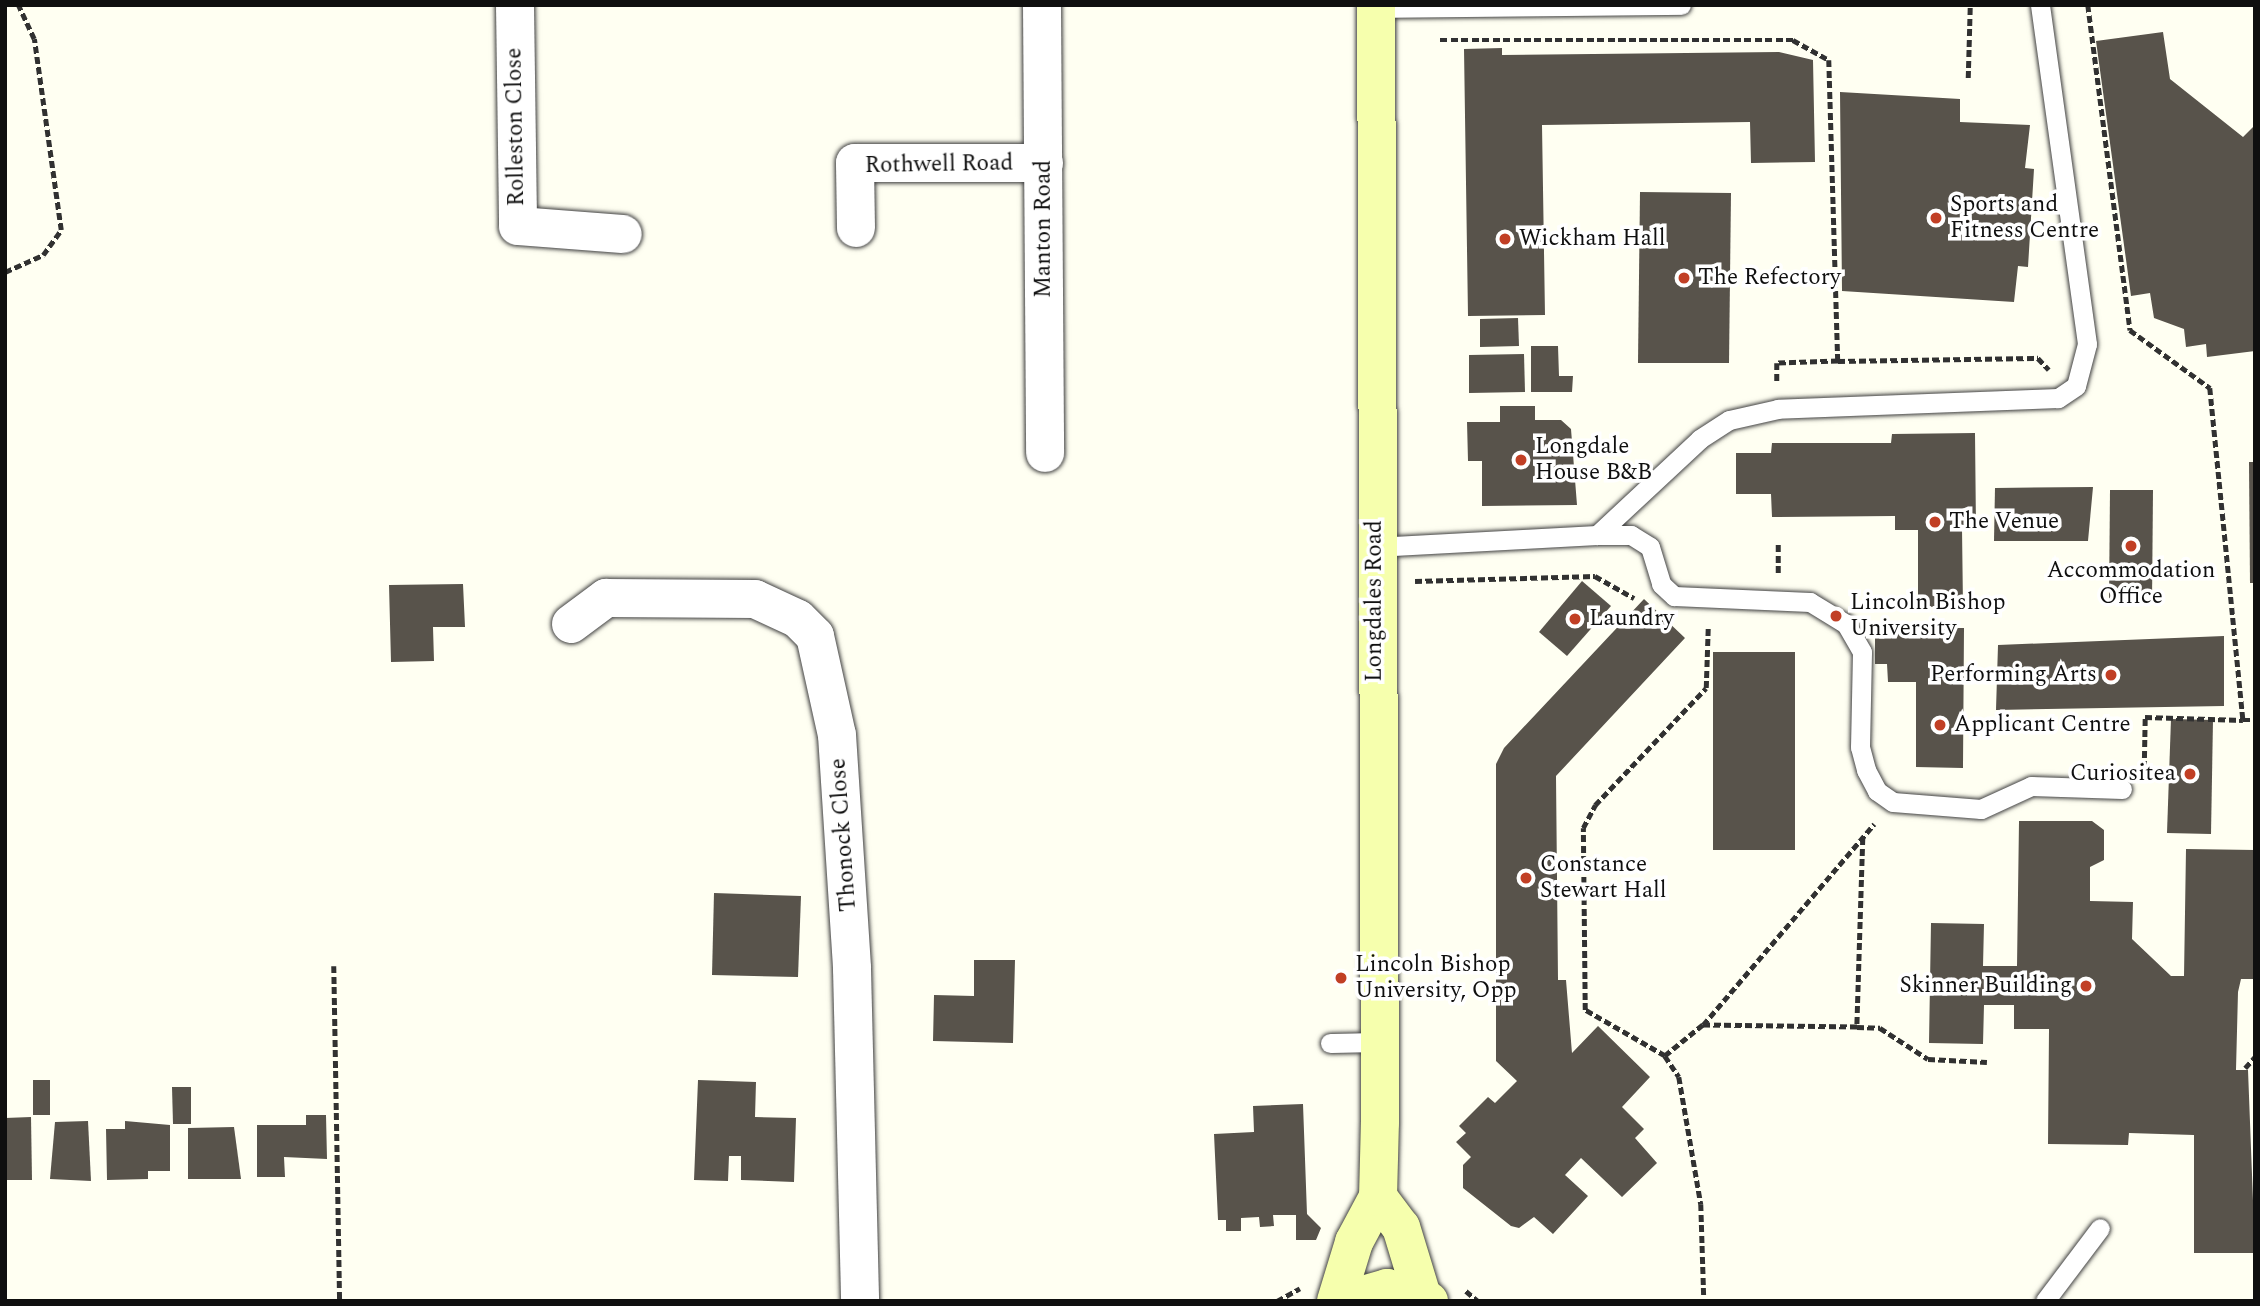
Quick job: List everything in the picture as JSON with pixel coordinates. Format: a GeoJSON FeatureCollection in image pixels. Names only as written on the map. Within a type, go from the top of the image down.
{"type":"FeatureCollection","features":[{"type":"Feature","properties":{"kind":"main road","name":"Longdales Road"},"geometry":{"type":"LineString","coordinates":[[1336,1301],[1354,1241],[1378,1197],[1376,18]]}},
{"type":"Feature","properties":{"kind":"main road"},"geometry":{"type":"LineString","coordinates":[[1378,1197],[1401,1227],[1426,1298]]}},
{"type":"Feature","properties":{"kind":"main road"},"geometry":{"type":"LineString","coordinates":[[1342,1301],[1382,1288],[1426,1298]]}},
{"type":"Feature","properties":{"kind":"street","name":"Rolleston Close"},"geometry":{"type":"LineString","coordinates":[[515,5],[518,226],[623,234]]}},
{"type":"Feature","properties":{"kind":"street","name":"Manton Road"},"geometry":{"type":"LineString","coordinates":[[1042,5],[1045,453]]}},
{"type":"Feature","properties":{"kind":"street","name":"Rothwell Road"},"geometry":{"type":"LineString","coordinates":[[856,228],[855,163],[1044,163]]}},
{"type":"Feature","properties":{"kind":"street","name":"Thonock Close"},"geometry":{"type":"LineString","coordinates":[[571,624],[606,598],[755,599],[797,619],[815,636],[828,676],[840,776],[852,969],[860,1301]]}},
{"type":"Feature","properties":{"kind":"lane"},"geometry":{"type":"LineString","coordinates":[[1376,18],[1681,5]]}},
{"type":"Feature","properties":{"kind":"lane"},"geometry":{"type":"LineString","coordinates":[[1597,535],[1700,439],[1729,420],[1778,409],[2058,398],[2069,391],[2085,366],[2087,344],[2040,5]]}},
{"type":"Feature","properties":{"kind":"lane"},"geometry":{"type":"LineString","coordinates":[[1375,565],[1597,535],[1631,534],[1650,547],[1661,584],[1674,596],[1709,601],[1810,601],[1858,637],[1860,747],[1877,791],[1893,802],[1982,809],[2031,786],[2122,789]]}},
{"type":"Feature","properties":{"kind":"lane"},"geometry":{"type":"LineString","coordinates":[[1330,1043],[1378,1042]]}},
{"type":"Feature","properties":{"kind":"lane"},"geometry":{"type":"LineString","coordinates":[[2045,1301],[2100,1228]]}},
{"type":"Feature","properties":{"kind":"path"},"geometry":{"type":"LineString","coordinates":[[5,272],[43,255],[61,230],[34,39],[18,5]]}},
{"type":"Feature","properties":{"kind":"path"},"geometry":{"type":"LineString","coordinates":[[1968,78],[1970,5]]}},
{"type":"Feature","properties":{"kind":"path"},"geometry":{"type":"LineString","coordinates":[[2088,5],[2130,330],[2210,388],[2243,720]]}},
{"type":"Feature","properties":{"kind":"path"},"geometry":{"type":"LineString","coordinates":[[1376,18],[1793,40],[1829,60],[1838,361]]}},
{"type":"Feature","properties":{"kind":"path"},"geometry":{"type":"LineString","coordinates":[[1778,409],[1777,363],[2038,358],[2069,391]]}},
{"type":"Feature","properties":{"kind":"path"},"geometry":{"type":"LineString","coordinates":[[1375,565],[1595,576],[1634,598]]}},
{"type":"Feature","properties":{"kind":"path"},"geometry":{"type":"LineString","coordinates":[[1704,1301],[1701,1204],[1678,1077],[1665,1056],[1585,1010],[1583,828],[1595,805],[1706,688],[1709,601]]}},
{"type":"Feature","properties":{"kind":"path"},"geometry":{"type":"LineString","coordinates":[[2122,789],[2144,787],[2145,717],[2255,719]]}},
{"type":"Feature","properties":{"kind":"path"},"geometry":{"type":"LineString","coordinates":[[1665,1056],[1703,1025],[1893,802]]}},
{"type":"Feature","properties":{"kind":"path"},"geometry":{"type":"LineString","coordinates":[[1857,1027],[1863,837]]}},
{"type":"Feature","properties":{"kind":"path"},"geometry":{"type":"LineString","coordinates":[[334,966],[340,1301]]}},
{"type":"Feature","properties":{"kind":"path"},"geometry":{"type":"LineString","coordinates":[[1703,1025],[1880,1028],[1928,1059],[1987,1062]]}},
{"type":"Feature","properties":{"kind":"path"},"geometry":{"type":"LineString","coordinates":[[2255,1057],[2245,1068],[2255,1068]]}},
{"type":"Feature","properties":{"kind":"building"},"geometry":{"type":"Polygon","coordinates":[[[2163,32],[2170,79],[2243,137],[2255,125],[2255,351],[2207,357],[2206,344],[2186,347],[2184,329],[2154,318],[2150,293],[2131,296],[2096,41],[2163,32]]]}},
{"type":"Feature","properties":{"kind":"building","name":"Wickham Hall"},"geometry":{"type":"Polygon","coordinates":[[[1502,48],[1502,55],[1779,52],[1813,60],[1815,162],[1751,163],[1750,122],[1542,125],[1545,315],[1468,316],[1464,49],[1502,48]]]}},
{"type":"Feature","properties":{"kind":"building","name":"Sports and Fitness Centre"},"geometry":{"type":"Polygon","coordinates":[[[1840,92],[1960,99],[1960,122],[2030,125],[2025,168],[2034,169],[2028,267],[2018,266],[2014,302],[1842,291],[1840,92]]]}},
{"type":"Feature","properties":{"kind":"building","name":"The Refectory"},"geometry":{"type":"Polygon","coordinates":[[[1640,192],[1731,193],[1729,363],[1638,363],[1640,192]]]}},
{"type":"Feature","properties":{"kind":"building"},"geometry":{"type":"Polygon","coordinates":[[[1518,318],[1519,346],[1480,347],[1480,319],[1518,318]]]}},
{"type":"Feature","properties":{"kind":"building"},"geometry":{"type":"Polygon","coordinates":[[[1531,346],[1558,346],[1559,376],[1573,376],[1572,392],[1531,392],[1531,346]]]}},
{"type":"Feature","properties":{"kind":"building"},"geometry":{"type":"Polygon","coordinates":[[[1524,354],[1525,392],[1469,393],[1469,355],[1524,354]]]}},
{"type":"Feature","properties":{"kind":"building"},"geometry":{"type":"Polygon","coordinates":[[[1500,406],[1535,406],[1535,420],[1561,420],[1571,429],[1577,505],[1482,506],[1482,461],[1468,461],[1467,422],[1500,422],[1500,406]]]}},
{"type":"Feature","properties":{"kind":"building","name":"The Venue"},"geometry":{"type":"Polygon","coordinates":[[[1975,433],[1976,528],[1962,528],[1963,607],[1918,607],[1918,530],[1895,530],[1895,516],[1772,517],[1771,494],[1736,494],[1736,453],[1771,453],[1772,443],[1891,443],[1892,434],[1975,433]]]}},
{"type":"Feature","properties":{"kind":"building"},"geometry":{"type":"Polygon","coordinates":[[[2249,462],[2255,462],[2255,583],[2250,583],[2249,462]]]}},
{"type":"Feature","properties":{"kind":"building"},"geometry":{"type":"Polygon","coordinates":[[[2093,487],[2088,541],[1994,541],[1995,488],[2093,487]]]}},
{"type":"Feature","properties":{"kind":"building","name":"Accommodation Office"},"geometry":{"type":"Polygon","coordinates":[[[2110,490],[2153,490],[2152,603],[2109,603],[2110,490]]]}},
{"type":"Feature","properties":{"kind":"building","name":"Laundry"},"geometry":{"type":"Polygon","coordinates":[[[1582,581],[1611,606],[1567,656],[1539,632],[1582,581]]]}},
{"type":"Feature","properties":{"kind":"building"},"geometry":{"type":"Polygon","coordinates":[[[463,584],[465,627],[433,627],[434,661],[391,662],[389,585],[463,584]]]}},
{"type":"Feature","properties":{"kind":"building","name":"Constance Stewart Hall"},"geometry":{"type":"Polygon","coordinates":[[[1644,599],[1685,638],[1556,776],[1558,980],[1566,980],[1572,1053],[1598,1026],[1650,1077],[1622,1107],[1644,1129],[1635,1138],[1657,1163],[1622,1197],[1581,1158],[1565,1175],[1588,1196],[1553,1234],[1534,1217],[1519,1228],[1511,1226],[1463,1188],[1463,1165],[1471,1157],[1456,1142],[1466,1133],[1459,1126],[1488,1097],[1495,1103],[1517,1081],[1496,1061],[1496,764],[1504,748],[1644,599]]]}},
{"type":"Feature","properties":{"kind":"building","name":"Applicant Centre"},"geometry":{"type":"Polygon","coordinates":[[[1875,628],[1964,628],[1963,768],[1916,767],[1916,682],[1888,682],[1887,664],[1875,664],[1875,628]]]}},
{"type":"Feature","properties":{"kind":"building","name":"Performing Arts"},"geometry":{"type":"Polygon","coordinates":[[[2224,636],[2224,706],[1996,710],[1998,645],[2224,636]]]}},
{"type":"Feature","properties":{"kind":"building"},"geometry":{"type":"Polygon","coordinates":[[[1713,652],[1795,652],[1795,850],[1713,850],[1713,652]]]}},
{"type":"Feature","properties":{"kind":"building","name":"Curiositea"},"geometry":{"type":"Polygon","coordinates":[[[2171,719],[2213,720],[2211,834],[2167,833],[2171,719]]]}},
{"type":"Feature","properties":{"kind":"building","name":"Skinner Building"},"geometry":{"type":"Polygon","coordinates":[[[2019,821],[2092,821],[2104,830],[2104,860],[2090,867],[2090,901],[2133,902],[2132,939],[2171,976],[2184,976],[2186,849],[2255,850],[2255,979],[2241,979],[2238,992],[2236,1070],[2248,1070],[2255,1253],[2194,1253],[2194,1135],[2129,1133],[2128,1145],[2048,1144],[2049,1029],[2014,1029],[2014,1005],[1984,1005],[1983,1044],[1929,1043],[1931,923],[1984,924],[1983,966],[2017,966],[2019,821]]]}},
{"type":"Feature","properties":{"kind":"building"},"geometry":{"type":"Polygon","coordinates":[[[714,893],[801,896],[798,977],[712,975],[714,893]]]}},
{"type":"Feature","properties":{"kind":"building"},"geometry":{"type":"Polygon","coordinates":[[[974,960],[1015,960],[1013,1043],[933,1041],[934,995],[974,996],[974,960]]]}},
{"type":"Feature","properties":{"kind":"building"},"geometry":{"type":"Polygon","coordinates":[[[33,1080],[50,1080],[50,1115],[33,1115],[33,1080]]]}},
{"type":"Feature","properties":{"kind":"building"},"geometry":{"type":"Polygon","coordinates":[[[698,1080],[756,1082],[755,1117],[796,1118],[794,1182],[741,1180],[741,1156],[729,1156],[728,1181],[694,1180],[698,1080]]]}},
{"type":"Feature","properties":{"kind":"building"},"geometry":{"type":"Polygon","coordinates":[[[172,1087],[191,1087],[191,1124],[173,1124],[172,1087]]]}},
{"type":"Feature","properties":{"kind":"building"},"geometry":{"type":"Polygon","coordinates":[[[1303,1104],[1307,1214],[1321,1228],[1316,1240],[1296,1240],[1296,1215],[1273,1215],[1274,1226],[1260,1227],[1259,1217],[1241,1218],[1241,1231],[1226,1231],[1226,1220],[1218,1220],[1214,1134],[1254,1132],[1253,1106],[1303,1104]]]}},
{"type":"Feature","properties":{"kind":"building"},"geometry":{"type":"Polygon","coordinates":[[[306,1115],[326,1115],[327,1159],[284,1157],[285,1177],[257,1177],[257,1125],[306,1125],[306,1115]]]}},
{"type":"Feature","properties":{"kind":"building"},"geometry":{"type":"Polygon","coordinates":[[[31,1117],[32,1180],[5,1180],[5,1118],[31,1117]]]}},
{"type":"Feature","properties":{"kind":"building"},"geometry":{"type":"Polygon","coordinates":[[[88,1121],[91,1181],[50,1179],[55,1122],[88,1121]]]}},
{"type":"Feature","properties":{"kind":"building"},"geometry":{"type":"Polygon","coordinates":[[[125,1121],[170,1125],[170,1171],[148,1171],[148,1179],[107,1180],[106,1129],[125,1129],[125,1121]]]}},
{"type":"Feature","properties":{"kind":"building"},"geometry":{"type":"Polygon","coordinates":[[[234,1127],[241,1179],[188,1179],[188,1128],[234,1127]]]}},
{"type":"Feature","properties":{"kind":"place","name":"Sports and Fitness Centre"},"geometry":{"type":"Point","coordinates":[1936,218]}},
{"type":"Feature","properties":{"kind":"place","name":"Wickham Hall"},"geometry":{"type":"Point","coordinates":[1505,239]}},
{"type":"Feature","properties":{"kind":"place","name":"The Refectory"},"geometry":{"type":"Point","coordinates":[1684,278]}},
{"type":"Feature","properties":{"kind":"place","name":"Longdale House B&B"},"geometry":{"type":"Point","coordinates":[1521,460]}},
{"type":"Feature","properties":{"kind":"place","name":"The Venue"},"geometry":{"type":"Point","coordinates":[1935,522]}},
{"type":"Feature","properties":{"kind":"place","name":"Accommodation Office"},"geometry":{"type":"Point","coordinates":[2131,546]}},
{"type":"Feature","properties":{"kind":"place","name":"Lincoln Bishop University"},"geometry":{"type":"Point","coordinates":[1836,616]}},
{"type":"Feature","properties":{"kind":"place","name":"Laundry"},"geometry":{"type":"Point","coordinates":[1575,619]}},
{"type":"Feature","properties":{"kind":"place","name":"Performing Arts"},"geometry":{"type":"Point","coordinates":[2111,675]}},
{"type":"Feature","properties":{"kind":"place","name":"Applicant Centre"},"geometry":{"type":"Point","coordinates":[1940,725]}},
{"type":"Feature","properties":{"kind":"place","name":"Curiositea"},"geometry":{"type":"Point","coordinates":[2190,774]}},
{"type":"Feature","properties":{"kind":"place","name":"Constance Stewart Hall"},"geometry":{"type":"Point","coordinates":[1526,878]}},
{"type":"Feature","properties":{"kind":"place","name":"Lincoln Bishop University, Opp"},"geometry":{"type":"Point","coordinates":[1341,978]}},
{"type":"Feature","properties":{"kind":"place","name":"Skinner Building"},"geometry":{"type":"Point","coordinates":[2086,986]}}]}
